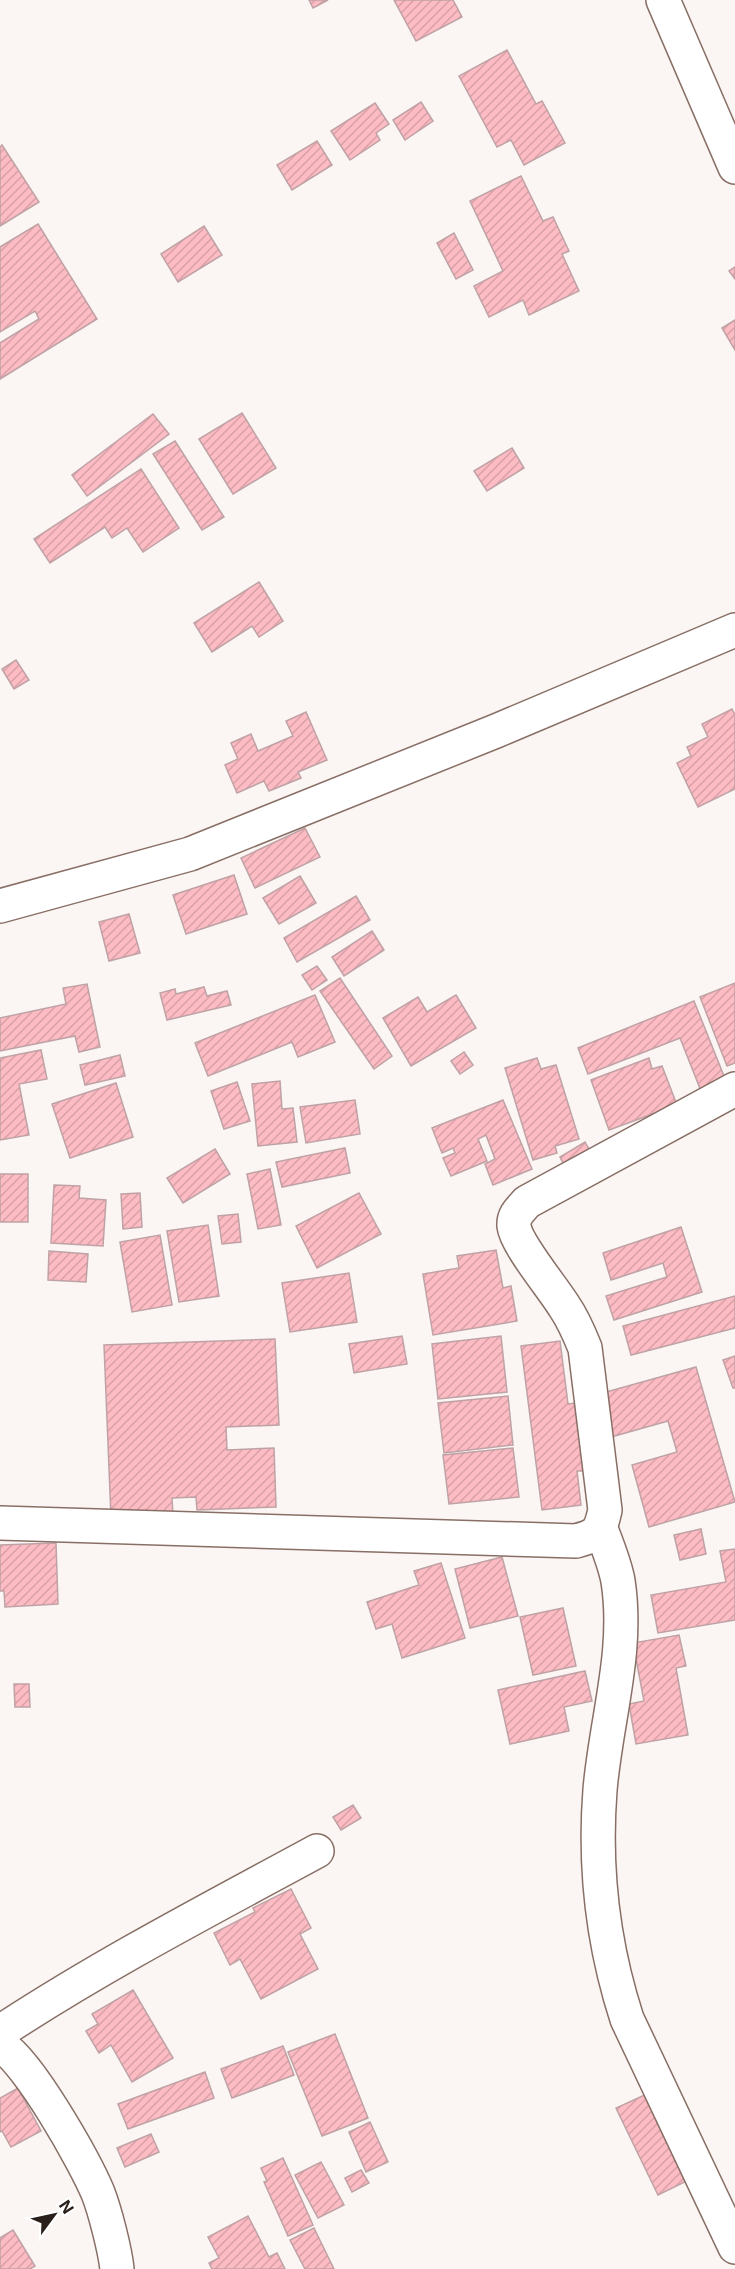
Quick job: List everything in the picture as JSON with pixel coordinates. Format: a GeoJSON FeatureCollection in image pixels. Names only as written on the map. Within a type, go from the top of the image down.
{"type":"FeatureCollection","features":[{"type":"Feature","properties":{"kind":"street"},"geometry":{"type":"LineString","coordinates":[[663,0],[735,167]]}},
{"type":"Feature","properties":{"kind":"street"},"geometry":{"type":"LineString","coordinates":[[0,906],[190,854],[410,767],[735,630]]}},
{"type":"Feature","properties":{"kind":"street"},"geometry":{"type":"LineString","coordinates":[[735,1089],[527,1202],[516,1214],[514,1226],[519,1239],[566,1308],[585,1348],[605,1510],[601,1529],[618,1579],[622,1628],[616,1685],[600,1787],[598,1830],[600,1890],[606,1942],[615,1983],[627,2019],[735,2247]]}},
{"type":"Feature","properties":{"kind":"street"},"geometry":{"type":"LineString","coordinates":[[0,1524],[576,1540],[591,1537],[601,1529]]}},
{"type":"Feature","properties":{"kind":"street"},"geometry":{"type":"LineString","coordinates":[[0,2032],[54,1996],[124,1956],[317,1851]]}},
{"type":"Feature","properties":{"kind":"street"},"geometry":{"type":"LineString","coordinates":[[0,2045],[25,2071],[69,2136],[99,2194],[117,2269]]}},
{"type":"Feature","properties":{"kind":"building"},"geometry":{"type":"Polygon","coordinates":[[[309,0],[328,0],[313,8],[309,0]]]}},
{"type":"Feature","properties":{"kind":"building"},"geometry":{"type":"Polygon","coordinates":[[[394,0],[453,0],[462,17],[416,41],[394,0]]]}},
{"type":"Feature","properties":{"kind":"building"},"geometry":{"type":"Polygon","coordinates":[[[507,50],[536,104],[542,101],[565,143],[524,165],[511,140],[497,147],[459,76],[507,50]]]}},
{"type":"Feature","properties":{"kind":"building"},"geometry":{"type":"Polygon","coordinates":[[[421,102],[433,121],[405,140],[393,120],[421,102]]]}},
{"type":"Feature","properties":{"kind":"building"},"geometry":{"type":"Polygon","coordinates":[[[375,103],[389,124],[376,133],[380,140],[350,160],[331,131],[375,103]]]}},
{"type":"Feature","properties":{"kind":"building"},"geometry":{"type":"Polygon","coordinates":[[[317,141],[332,165],[292,190],[277,165],[317,141]]]}},
{"type":"Feature","properties":{"kind":"building"},"geometry":{"type":"Polygon","coordinates":[[[2,145],[39,202],[0,226],[0,147],[2,145]]]}},
{"type":"Feature","properties":{"kind":"building"},"geometry":{"type":"Polygon","coordinates":[[[521,176],[543,221],[553,217],[569,251],[562,254],[579,291],[529,315],[523,300],[489,317],[474,286],[503,271],[470,201],[521,176]]]}},
{"type":"Feature","properties":{"kind":"building"},"geometry":{"type":"Polygon","coordinates":[[[38,224],[97,319],[0,379],[0,343],[39,319],[35,311],[0,332],[0,247],[38,224]]]}},
{"type":"Feature","properties":{"kind":"building"},"geometry":{"type":"Polygon","coordinates":[[[204,226],[222,255],[178,282],[161,254],[204,226]]]}},
{"type":"Feature","properties":{"kind":"building"},"geometry":{"type":"Polygon","coordinates":[[[454,233],[473,270],[456,279],[437,243],[454,233]]]}},
{"type":"Feature","properties":{"kind":"building"},"geometry":{"type":"Polygon","coordinates":[[[735,267],[735,279],[729,271],[735,267]]]}},
{"type":"Feature","properties":{"kind":"building"},"geometry":{"type":"Polygon","coordinates":[[[735,320],[735,350],[722,328],[735,320]]]}},
{"type":"Feature","properties":{"kind":"building"},"geometry":{"type":"Polygon","coordinates":[[[242,413],[276,468],[233,494],[199,439],[242,413]]]}},
{"type":"Feature","properties":{"kind":"building"},"geometry":{"type":"Polygon","coordinates":[[[153,414],[169,434],[87,496],[72,475],[153,414]]]}},
{"type":"Feature","properties":{"kind":"building"},"geometry":{"type":"Polygon","coordinates":[[[175,441],[224,517],[202,530],[153,454],[175,441]]]}},
{"type":"Feature","properties":{"kind":"building"},"geometry":{"type":"Polygon","coordinates":[[[512,448],[524,468],[487,491],[474,471],[512,448]]]}},
{"type":"Feature","properties":{"kind":"building"},"geometry":{"type":"Polygon","coordinates":[[[141,469],[179,528],[143,552],[127,528],[112,538],[105,527],[50,563],[34,539],[141,469]]]}},
{"type":"Feature","properties":{"kind":"building"},"geometry":{"type":"Polygon","coordinates":[[[259,582],[283,621],[259,637],[252,626],[212,652],[194,623],[259,582]]]}},
{"type":"Feature","properties":{"kind":"building"},"geometry":{"type":"Polygon","coordinates":[[[16,660],[29,680],[14,689],[2,669],[16,660]]]}},
{"type":"Feature","properties":{"kind":"building"},"geometry":{"type":"Polygon","coordinates":[[[732,709],[735,715],[735,789],[698,807],[677,763],[691,756],[687,747],[708,737],[702,724],[732,709]]]}},
{"type":"Feature","properties":{"kind":"building"},"geometry":{"type":"Polygon","coordinates":[[[306,712],[327,760],[298,772],[301,778],[269,791],[264,781],[237,793],[225,765],[238,759],[231,743],[251,734],[258,751],[293,736],[286,721],[306,712]]]}},
{"type":"Feature","properties":{"kind":"building"},"geometry":{"type":"Polygon","coordinates":[[[305,828],[320,857],[255,888],[241,858],[305,828]]]}},
{"type":"Feature","properties":{"kind":"building"},"geometry":{"type":"Polygon","coordinates":[[[234,875],[247,914],[186,934],[173,895],[234,875]]]}},
{"type":"Feature","properties":{"kind":"building"},"geometry":{"type":"Polygon","coordinates":[[[300,876],[316,903],[279,924],[263,898],[300,876]]]}},
{"type":"Feature","properties":{"kind":"building"},"geometry":{"type":"Polygon","coordinates":[[[356,896],[370,920],[297,962],[284,938],[356,896]]]}},
{"type":"Feature","properties":{"kind":"building"},"geometry":{"type":"Polygon","coordinates":[[[129,914],[140,953],[109,961],[99,922],[129,914]]]}},
{"type":"Feature","properties":{"kind":"building"},"geometry":{"type":"Polygon","coordinates":[[[372,931],[384,950],[344,976],[332,957],[372,931]]]}},
{"type":"Feature","properties":{"kind":"building"},"geometry":{"type":"Polygon","coordinates":[[[317,966],[327,980],[312,990],[302,975],[317,966]]]}},
{"type":"Feature","properties":{"kind":"building"},"geometry":{"type":"Polygon","coordinates":[[[340,978],[392,1056],[374,1069],[320,991],[340,978]]]}},
{"type":"Feature","properties":{"kind":"building"},"geometry":{"type":"Polygon","coordinates":[[[735,983],[735,1063],[727,1066],[700,997],[735,983]]]}},
{"type":"Feature","properties":{"kind":"building"},"geometry":{"type":"Polygon","coordinates":[[[87,984],[100,1047],[79,1052],[75,1036],[0,1051],[0,1018],[66,1004],[63,988],[87,984]]]}},
{"type":"Feature","properties":{"kind":"building"},"geometry":{"type":"Polygon","coordinates":[[[204,987],[207,996],[227,991],[231,1005],[167,1020],[160,993],[175,989],[176,994],[204,987]]]}},
{"type":"Feature","properties":{"kind":"building"},"geometry":{"type":"Polygon","coordinates":[[[315,995],[335,1042],[298,1057],[292,1042],[208,1076],[195,1043],[315,995]]]}},
{"type":"Feature","properties":{"kind":"building"},"geometry":{"type":"Polygon","coordinates":[[[456,995],[476,1028],[411,1066],[383,1018],[418,997],[427,1012],[456,995]]]}},
{"type":"Feature","properties":{"kind":"building"},"geometry":{"type":"Polygon","coordinates":[[[694,1001],[726,1081],[701,1091],[680,1038],[588,1074],[578,1048],[694,1001]]]}},
{"type":"Feature","properties":{"kind":"building"},"geometry":{"type":"Polygon","coordinates":[[[41,1050],[47,1079],[19,1084],[29,1135],[0,1140],[0,1058],[41,1050]]]}},
{"type":"Feature","properties":{"kind":"building"},"geometry":{"type":"Polygon","coordinates":[[[464,1052],[473,1065],[460,1074],[451,1061],[464,1052]]]}},
{"type":"Feature","properties":{"kind":"building"},"geometry":{"type":"Polygon","coordinates":[[[120,1055],[125,1076],[85,1085],[80,1065],[120,1055]]]}},
{"type":"Feature","properties":{"kind":"building"},"geometry":{"type":"Polygon","coordinates":[[[537,1058],[541,1069],[556,1065],[579,1139],[555,1146],[557,1153],[533,1160],[505,1068],[537,1058]]]}},
{"type":"Feature","properties":{"kind":"building"},"geometry":{"type":"Polygon","coordinates":[[[649,1058],[652,1069],[662,1066],[677,1105],[609,1130],[591,1080],[649,1058]]]}},
{"type":"Feature","properties":{"kind":"building"},"geometry":{"type":"Polygon","coordinates":[[[280,1081],[282,1109],[293,1108],[297,1142],[258,1146],[252,1084],[280,1081]]]}},
{"type":"Feature","properties":{"kind":"building"},"geometry":{"type":"Polygon","coordinates":[[[237,1082],[250,1121],[224,1129],[211,1091],[237,1082]]]}},
{"type":"Feature","properties":{"kind":"building"},"geometry":{"type":"Polygon","coordinates":[[[116,1083],[133,1137],[70,1158],[52,1104],[116,1083]]]}},
{"type":"Feature","properties":{"kind":"building"},"geometry":{"type":"Polygon","coordinates":[[[355,1100],[360,1134],[306,1143],[300,1107],[355,1100]]]}},
{"type":"Feature","properties":{"kind":"building"},"geometry":{"type":"Polygon","coordinates":[[[503,1100],[532,1169],[493,1185],[485,1164],[495,1159],[486,1135],[478,1139],[487,1161],[451,1176],[443,1158],[455,1153],[453,1148],[442,1153],[432,1128],[503,1100]]]}},
{"type":"Feature","properties":{"kind":"building"},"geometry":{"type":"Polygon","coordinates":[[[585,1142],[589,1149],[564,1165],[560,1157],[585,1142]]]}},
{"type":"Feature","properties":{"kind":"building"},"geometry":{"type":"Polygon","coordinates":[[[345,1148],[350,1173],[282,1187],[276,1162],[345,1148]]]}},
{"type":"Feature","properties":{"kind":"building"},"geometry":{"type":"Polygon","coordinates":[[[215,1149],[230,1174],[183,1203],[167,1178],[215,1149]]]}},
{"type":"Feature","properties":{"kind":"building"},"geometry":{"type":"Polygon","coordinates":[[[270,1169],[281,1225],[258,1229],[247,1174],[270,1169]]]}},
{"type":"Feature","properties":{"kind":"building"},"geometry":{"type":"Polygon","coordinates":[[[0,1174],[28,1174],[28,1222],[0,1222],[0,1174]]]}},
{"type":"Feature","properties":{"kind":"building"},"geometry":{"type":"Polygon","coordinates":[[[54,1185],[80,1186],[79,1198],[106,1200],[103,1246],[51,1243],[54,1185]]]}},
{"type":"Feature","properties":{"kind":"building"},"geometry":{"type":"Polygon","coordinates":[[[140,1193],[142,1227],[123,1229],[121,1194],[140,1193]]]}},
{"type":"Feature","properties":{"kind":"building"},"geometry":{"type":"Polygon","coordinates":[[[359,1193],[381,1234],[317,1268],[296,1226],[359,1193]]]}},
{"type":"Feature","properties":{"kind":"building"},"geometry":{"type":"Polygon","coordinates":[[[238,1214],[241,1242],[222,1244],[218,1216],[238,1214]]]}},
{"type":"Feature","properties":{"kind":"building"},"geometry":{"type":"Polygon","coordinates":[[[208,1225],[219,1296],[179,1302],[167,1231],[208,1225]]]}},
{"type":"Feature","properties":{"kind":"building"},"geometry":{"type":"Polygon","coordinates":[[[681,1227],[702,1292],[614,1320],[606,1296],[667,1277],[663,1263],[611,1280],[603,1253],[681,1227]]]}},
{"type":"Feature","properties":{"kind":"building"},"geometry":{"type":"Polygon","coordinates":[[[160,1235],[172,1305],[132,1312],[120,1242],[160,1235]]]}},
{"type":"Feature","properties":{"kind":"building"},"geometry":{"type":"Polygon","coordinates":[[[496,1250],[503,1288],[511,1286],[517,1321],[433,1335],[423,1274],[459,1268],[457,1256],[496,1250]]]}},
{"type":"Feature","properties":{"kind":"building"},"geometry":{"type":"Polygon","coordinates":[[[49,1251],[88,1254],[86,1282],[48,1280],[49,1251]]]}},
{"type":"Feature","properties":{"kind":"building"},"geometry":{"type":"Polygon","coordinates":[[[349,1273],[357,1322],[290,1332],[282,1283],[349,1273]]]}},
{"type":"Feature","properties":{"kind":"building"},"geometry":{"type":"Polygon","coordinates":[[[735,1296],[735,1328],[631,1355],[623,1326],[735,1296]]]}},
{"type":"Feature","properties":{"kind":"building"},"geometry":{"type":"Polygon","coordinates":[[[402,1336],[407,1364],[354,1373],[349,1344],[402,1336]]]}},
{"type":"Feature","properties":{"kind":"building"},"geometry":{"type":"Polygon","coordinates":[[[501,1336],[507,1392],[438,1399],[432,1344],[501,1336]]]}},
{"type":"Feature","properties":{"kind":"building"},"geometry":{"type":"Polygon","coordinates":[[[275,1339],[279,1425],[226,1427],[227,1450],[274,1448],[276,1507],[197,1510],[196,1497],[172,1498],[173,1515],[111,1517],[104,1345],[275,1339]]]}},
{"type":"Feature","properties":{"kind":"building"},"geometry":{"type":"Polygon","coordinates":[[[560,1341],[568,1404],[576,1403],[585,1471],[577,1471],[581,1505],[542,1510],[521,1346],[560,1341]]]}},
{"type":"Feature","properties":{"kind":"building"},"geometry":{"type":"Polygon","coordinates":[[[735,1356],[735,1388],[733,1388],[723,1360],[735,1356]]]}},
{"type":"Feature","properties":{"kind":"building"},"geometry":{"type":"Polygon","coordinates":[[[696,1367],[735,1502],[649,1527],[632,1465],[677,1452],[668,1421],[611,1437],[599,1394],[696,1367]]]}},
{"type":"Feature","properties":{"kind":"building"},"geometry":{"type":"Polygon","coordinates":[[[508,1396],[513,1445],[444,1453],[438,1403],[508,1396]]]}},
{"type":"Feature","properties":{"kind":"building"},"geometry":{"type":"Polygon","coordinates":[[[513,1448],[519,1497],[449,1504],[443,1455],[513,1448]]]}},
{"type":"Feature","properties":{"kind":"building"},"geometry":{"type":"Polygon","coordinates":[[[701,1529],[706,1554],[680,1560],[674,1535],[701,1529]]]}},
{"type":"Feature","properties":{"kind":"building"},"geometry":{"type":"Polygon","coordinates":[[[56,1543],[58,1604],[5,1607],[4,1591],[0,1591],[0,1545],[56,1543]]]}},
{"type":"Feature","properties":{"kind":"building"},"geometry":{"type":"Polygon","coordinates":[[[735,1549],[735,1620],[658,1633],[651,1595],[726,1582],[720,1551],[735,1549]]]}},
{"type":"Feature","properties":{"kind":"building"},"geometry":{"type":"Polygon","coordinates":[[[502,1557],[518,1616],[470,1628],[455,1569],[502,1557]]]}},
{"type":"Feature","properties":{"kind":"building"},"geometry":{"type":"Polygon","coordinates":[[[441,1563],[465,1638],[402,1658],[392,1624],[376,1629],[367,1602],[419,1585],[414,1571],[441,1563]]]}},
{"type":"Feature","properties":{"kind":"building"},"geometry":{"type":"Polygon","coordinates":[[[563,1608],[576,1666],[533,1675],[520,1617],[563,1608]]]}},
{"type":"Feature","properties":{"kind":"building"},"geometry":{"type":"Polygon","coordinates":[[[679,1635],[686,1666],[676,1668],[688,1735],[636,1744],[629,1704],[644,1701],[633,1643],[679,1635]]]}},
{"type":"Feature","properties":{"kind":"building"},"geometry":{"type":"Polygon","coordinates":[[[585,1671],[592,1701],[564,1707],[569,1731],[510,1744],[498,1690],[585,1671]]]}},
{"type":"Feature","properties":{"kind":"building"},"geometry":{"type":"Polygon","coordinates":[[[14,1684],[29,1684],[30,1707],[15,1707],[14,1684]]]}},
{"type":"Feature","properties":{"kind":"building"},"geometry":{"type":"Polygon","coordinates":[[[353,1805],[361,1818],[341,1830],[333,1817],[353,1805]]]}},
{"type":"Feature","properties":{"kind":"building"},"geometry":{"type":"Polygon","coordinates":[[[291,1889],[311,1928],[300,1934],[318,1969],[261,1999],[240,1959],[230,1965],[214,1933],[255,1912],[253,1908],[291,1889]]]}},
{"type":"Feature","properties":{"kind":"building"},"geometry":{"type":"Polygon","coordinates":[[[133,1990],[173,2058],[132,2082],[111,2045],[99,2053],[86,2031],[98,2024],[92,2014],[133,1990]]]}},
{"type":"Feature","properties":{"kind":"building"},"geometry":{"type":"Polygon","coordinates":[[[335,2034],[368,2118],[322,2136],[288,2052],[335,2034]]]}},
{"type":"Feature","properties":{"kind":"building"},"geometry":{"type":"Polygon","coordinates":[[[283,2046],[294,2075],[232,2098],[221,2069],[283,2046]]]}},
{"type":"Feature","properties":{"kind":"building"},"geometry":{"type":"Polygon","coordinates":[[[205,2072],[214,2098],[128,2129],[118,2104],[205,2072]]]}},
{"type":"Feature","properties":{"kind":"building"},"geometry":{"type":"Polygon","coordinates":[[[18,2088],[41,2131],[11,2147],[2,2131],[0,2132],[0,2098],[18,2088]]]}},
{"type":"Feature","properties":{"kind":"building"},"geometry":{"type":"Polygon","coordinates":[[[649,2093],[691,2179],[658,2195],[616,2108],[649,2093]]]}},
{"type":"Feature","properties":{"kind":"building"},"geometry":{"type":"Polygon","coordinates":[[[370,2122],[388,2162],[366,2172],[349,2132],[370,2122]]]}},
{"type":"Feature","properties":{"kind":"building"},"geometry":{"type":"Polygon","coordinates":[[[151,2134],[159,2152],[125,2167],[117,2148],[151,2134]]]}},
{"type":"Feature","properties":{"kind":"building"},"geometry":{"type":"Polygon","coordinates":[[[283,2158],[313,2225],[288,2236],[264,2182],[267,2181],[261,2168],[283,2158]]]}},
{"type":"Feature","properties":{"kind":"building"},"geometry":{"type":"Polygon","coordinates":[[[321,2162],[344,2205],[318,2218],[295,2175],[321,2162]]]}},
{"type":"Feature","properties":{"kind":"building"},"geometry":{"type":"Polygon","coordinates":[[[361,2170],[369,2183],[352,2192],[345,2178],[361,2170]]]}},
{"type":"Feature","properties":{"kind":"building"},"geometry":{"type":"Polygon","coordinates":[[[248,2216],[269,2257],[277,2253],[285,2269],[212,2269],[209,2263],[219,2258],[208,2237],[248,2216]]]}},
{"type":"Feature","properties":{"kind":"building"},"geometry":{"type":"Polygon","coordinates":[[[314,2228],[334,2269],[305,2269],[290,2240],[314,2228]]]}},
{"type":"Feature","properties":{"kind":"building"},"geometry":{"type":"Polygon","coordinates":[[[13,2230],[35,2266],[30,2269],[0,2269],[0,2238],[13,2230]]]}}]}
